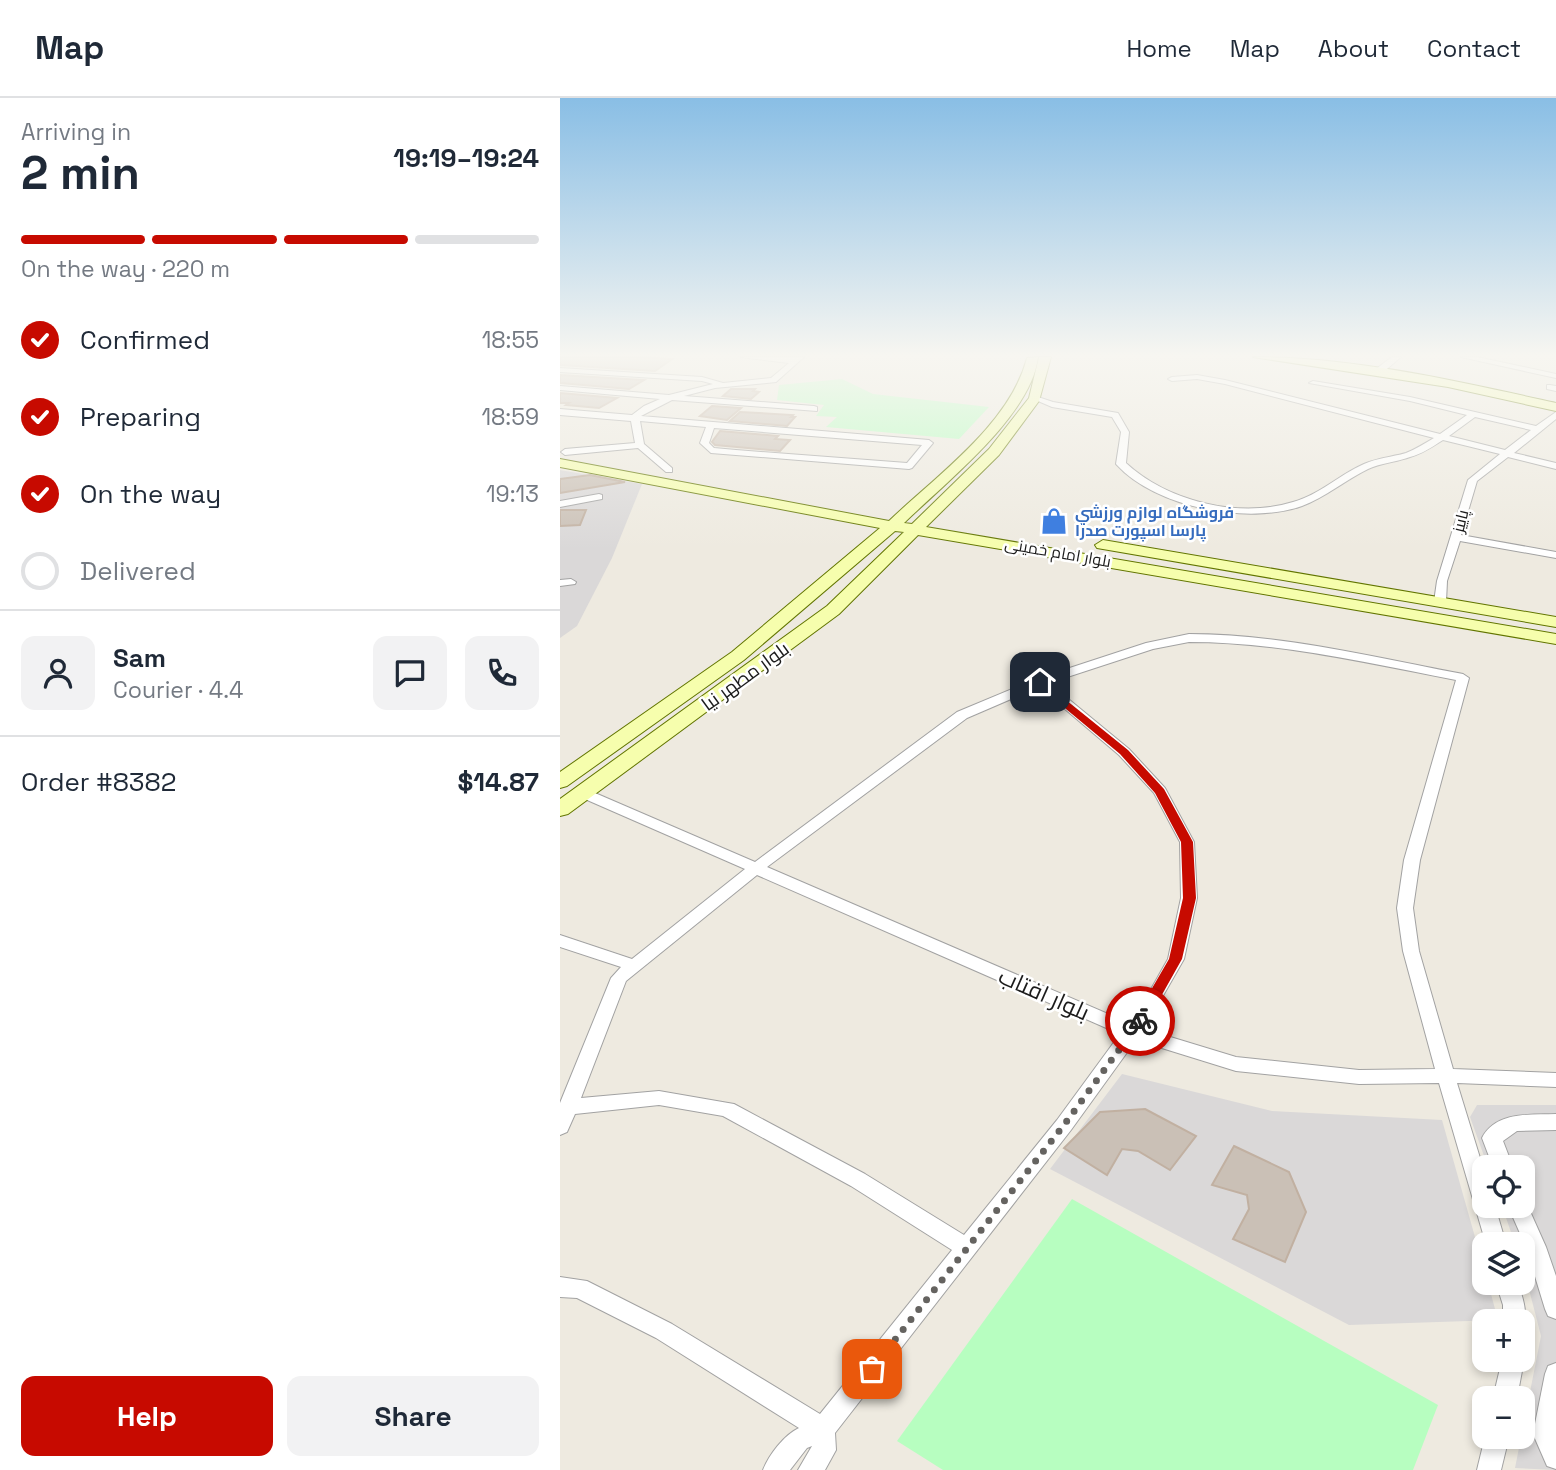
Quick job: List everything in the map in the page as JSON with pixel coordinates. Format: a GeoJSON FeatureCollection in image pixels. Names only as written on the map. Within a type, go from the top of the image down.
{"type":"FeatureCollection","features":[{"type":"Feature","properties":{"kind":"main road","name":"بلوار مطهر نیا"},"geometry":{"type":"LineString","coordinates":[[560,782],[738,656],[874,542],[1003,421]]}},
{"type":"Feature","properties":{"kind":"main road","name":"بلوار مطهر نیا"},"geometry":{"type":"LineString","coordinates":[[560,808],[833,610],[994,452],[1015,421]]}},
{"type":"Feature","properties":{"kind":"main road","name":"بلوار امام خمینی"},"geometry":{"type":"LineString","coordinates":[[562,455],[669,470],[865,507],[899,519]]}},
{"type":"Feature","properties":{"kind":"main road","name":"بلوار امام خمینی"},"geometry":{"type":"LineString","coordinates":[[562,455],[847,518],[966,522],[1556,622]]}},
{"type":"Feature","properties":{"kind":"main road"},"geometry":{"type":"LineString","coordinates":[[847,518],[865,514],[865,507]]}},
{"type":"Feature","properties":{"kind":"main road"},"geometry":{"type":"LineString","coordinates":[[847,518],[865,528],[874,542]]}},
{"type":"Feature","properties":{"kind":"main road","name":"بلوار امام خمینی"},"geometry":{"type":"LineString","coordinates":[[922,522],[952,534],[1556,639]]}},
{"type":"Feature","properties":{"kind":"main road"},"geometry":{"type":"LineString","coordinates":[[952,534],[952,527],[966,522]]}},
{"type":"Feature","properties":{"kind":"street"},"geometry":{"type":"LineString","coordinates":[[636,421],[640,445],[669,470]]}},
{"type":"Feature","properties":{"kind":"street"},"geometry":{"type":"LineString","coordinates":[[673,421],[929,443],[909,466],[711,450],[705,443],[711,425]]}},
{"type":"Feature","properties":{"kind":"street"},"geometry":{"type":"LineString","coordinates":[[1120,421],[1125,432],[1121,464],[1134,479],[1169,495],[1214,506],[1259,511],[1295,505],[1367,466],[1412,453],[1464,421]]}},
{"type":"Feature","properties":{"kind":"street"},"geometry":{"type":"LineString","coordinates":[[1382,421],[1556,466]]}},
{"type":"Feature","properties":{"kind":"street"},"geometry":{"type":"LineString","coordinates":[[1504,421],[1537,429]]}},
{"type":"Feature","properties":{"kind":"street","name":"پاییز"},"geometry":{"type":"LineString","coordinates":[[1440,602],[1442,581],[1473,480],[1548,421]]}},
{"type":"Feature","properties":{"kind":"street"},"geometry":{"type":"LineString","coordinates":[[562,455],[640,445]]}},
{"type":"Feature","properties":{"kind":"street"},"geometry":{"type":"LineString","coordinates":[[560,504],[599,497]]}},
{"type":"Feature","properties":{"kind":"street"},"geometry":{"type":"LineString","coordinates":[[1457,537],[1556,555]]}},
{"type":"Feature","properties":{"kind":"street"},"geometry":{"type":"LineString","coordinates":[[560,1127],[619,978],[755,869],[962,715],[1040,682],[1150,646],[1189,638],[1231,638],[1306,648],[1463,678],[1412,860],[1405,908],[1411,951],[1445,1076],[1492,1232]]}},
{"type":"Feature","properties":{"kind":"street"},"geometry":{"type":"LineString","coordinates":[[775,1470],[799,1440],[823,1429],[967,1248],[1132,1032],[1175,959],[1189,898],[1187,842],[1160,791],[1124,752],[1040,682]]}},
{"type":"Feature","properties":{"kind":"street","name":"بلوار افتاب"},"geometry":{"type":"LineString","coordinates":[[583,793],[1132,1032],[1236,1064],[1359,1077],[1445,1076],[1556,1080]]}},
{"type":"Feature","properties":{"kind":"street"},"geometry":{"type":"LineString","coordinates":[[560,941],[632,965]]}},
{"type":"Feature","properties":{"kind":"street"},"geometry":{"type":"LineString","coordinates":[[568,1107],[659,1098],[727,1109],[858,1181],[967,1248]]}},
{"type":"Feature","properties":{"kind":"street"},"geometry":{"type":"LineString","coordinates":[[1498,1155],[1492,1138],[1513,1123],[1556,1122]]}},
{"type":"Feature","properties":{"kind":"street"},"geometry":{"type":"LineString","coordinates":[[1523,1218],[1536,1247],[1556,1309]]}},
{"type":"Feature","properties":{"kind":"street"},"geometry":{"type":"LineString","coordinates":[[560,1287],[579,1288],[663,1331],[823,1429]]}},
{"type":"Feature","properties":{"kind":"street"},"geometry":{"type":"LineString","coordinates":[[1556,1374],[1545,1434],[1556,1457]]}},
{"type":"Feature","properties":{"kind":"street"},"geometry":{"type":"LineString","coordinates":[[810,1470],[824,1450],[823,1429]]}},
{"type":"Feature","properties":{"kind":"street"},"geometry":{"type":"LineString","coordinates":[[1489,1470],[1494,1449]]}},
{"type":"Feature","properties":{"kind":"shaded area"},"geometry":{"type":"Polygon","coordinates":[[[560,470],[642,484],[612,558],[577,626],[560,638],[560,470]]]}},
{"type":"Feature","properties":{"kind":"shaded area"},"geometry":{"type":"Polygon","coordinates":[[[1122,1074],[1272,1111],[1442,1120],[1474,1232],[1472,1295],[1491,1295],[1495,1309],[1472,1309],[1472,1321],[1349,1325],[1050,1169],[1122,1074]]]}},
{"type":"Feature","properties":{"kind":"shaded area"},"geometry":{"type":"Polygon","coordinates":[[[1477,1105],[1556,1105],[1556,1470],[1515,1468],[1519,1449],[1535,1449],[1535,1386],[1531,1386],[1541,1336],[1530,1295],[1535,1295],[1535,1232],[1511,1232],[1506,1218],[1535,1218],[1535,1155],[1484,1155],[1470,1117],[1477,1105]]]}},
{"type":"Feature","properties":{"kind":"green space"},"geometry":{"type":"Polygon","coordinates":[[[833,421],[976,421],[959,439],[826,427],[833,421]]]}},
{"type":"Feature","properties":{"kind":"green space"},"geometry":{"type":"Polygon","coordinates":[[[1072,1199],[1438,1405],[1413,1470],[943,1470],[897,1441],[1072,1199]]]}},
{"type":"Feature","properties":{"kind":"building"},"geometry":{"type":"Polygon","coordinates":[[[730,421],[791,421],[787,426],[730,421]]]}},
{"type":"Feature","properties":{"kind":"building"},"geometry":{"type":"Polygon","coordinates":[[[720,431],[778,436],[775,439],[790,440],[780,451],[715,445],[712,442],[720,431]]]}},
{"type":"Feature","properties":{"kind":"building"},"geometry":{"type":"Polygon","coordinates":[[[590,475],[625,482],[560,493],[560,479],[590,475]]]}},
{"type":"Feature","properties":{"kind":"building"},"geometry":{"type":"Polygon","coordinates":[[[560,510],[586,510],[580,525],[560,526],[560,510]]]}},
{"type":"Feature","properties":{"kind":"building"},"geometry":{"type":"Polygon","coordinates":[[[1145,1109],[1196,1136],[1170,1170],[1138,1151],[1122,1149],[1107,1175],[1064,1148],[1100,1112],[1145,1109]]]}},
{"type":"Feature","properties":{"kind":"building"},"geometry":{"type":"Polygon","coordinates":[[[1234,1146],[1289,1172],[1306,1212],[1285,1262],[1233,1239],[1249,1209],[1247,1195],[1212,1185],[1234,1146]]]}},
{"type":"Feature","properties":{"kind":"way so far"},"geometry":{"type":"LineString","coordinates":[[872,1369],[1064,1125],[1140,1021]]}},
{"type":"Feature","properties":{"kind":"place","name":"فروشگاه لوازم ورزشي پارسا اسپورت صدرا"},"geometry":{"type":"Point","coordinates":[1054,521]}},
{"type":"Feature","properties":{"kind":"route"},"geometry":{"type":"LineString","coordinates":[[1040,682],[1124,752],[1160,791],[1187,842],[1189,898],[1175,959],[1140,1021]]}}]}
